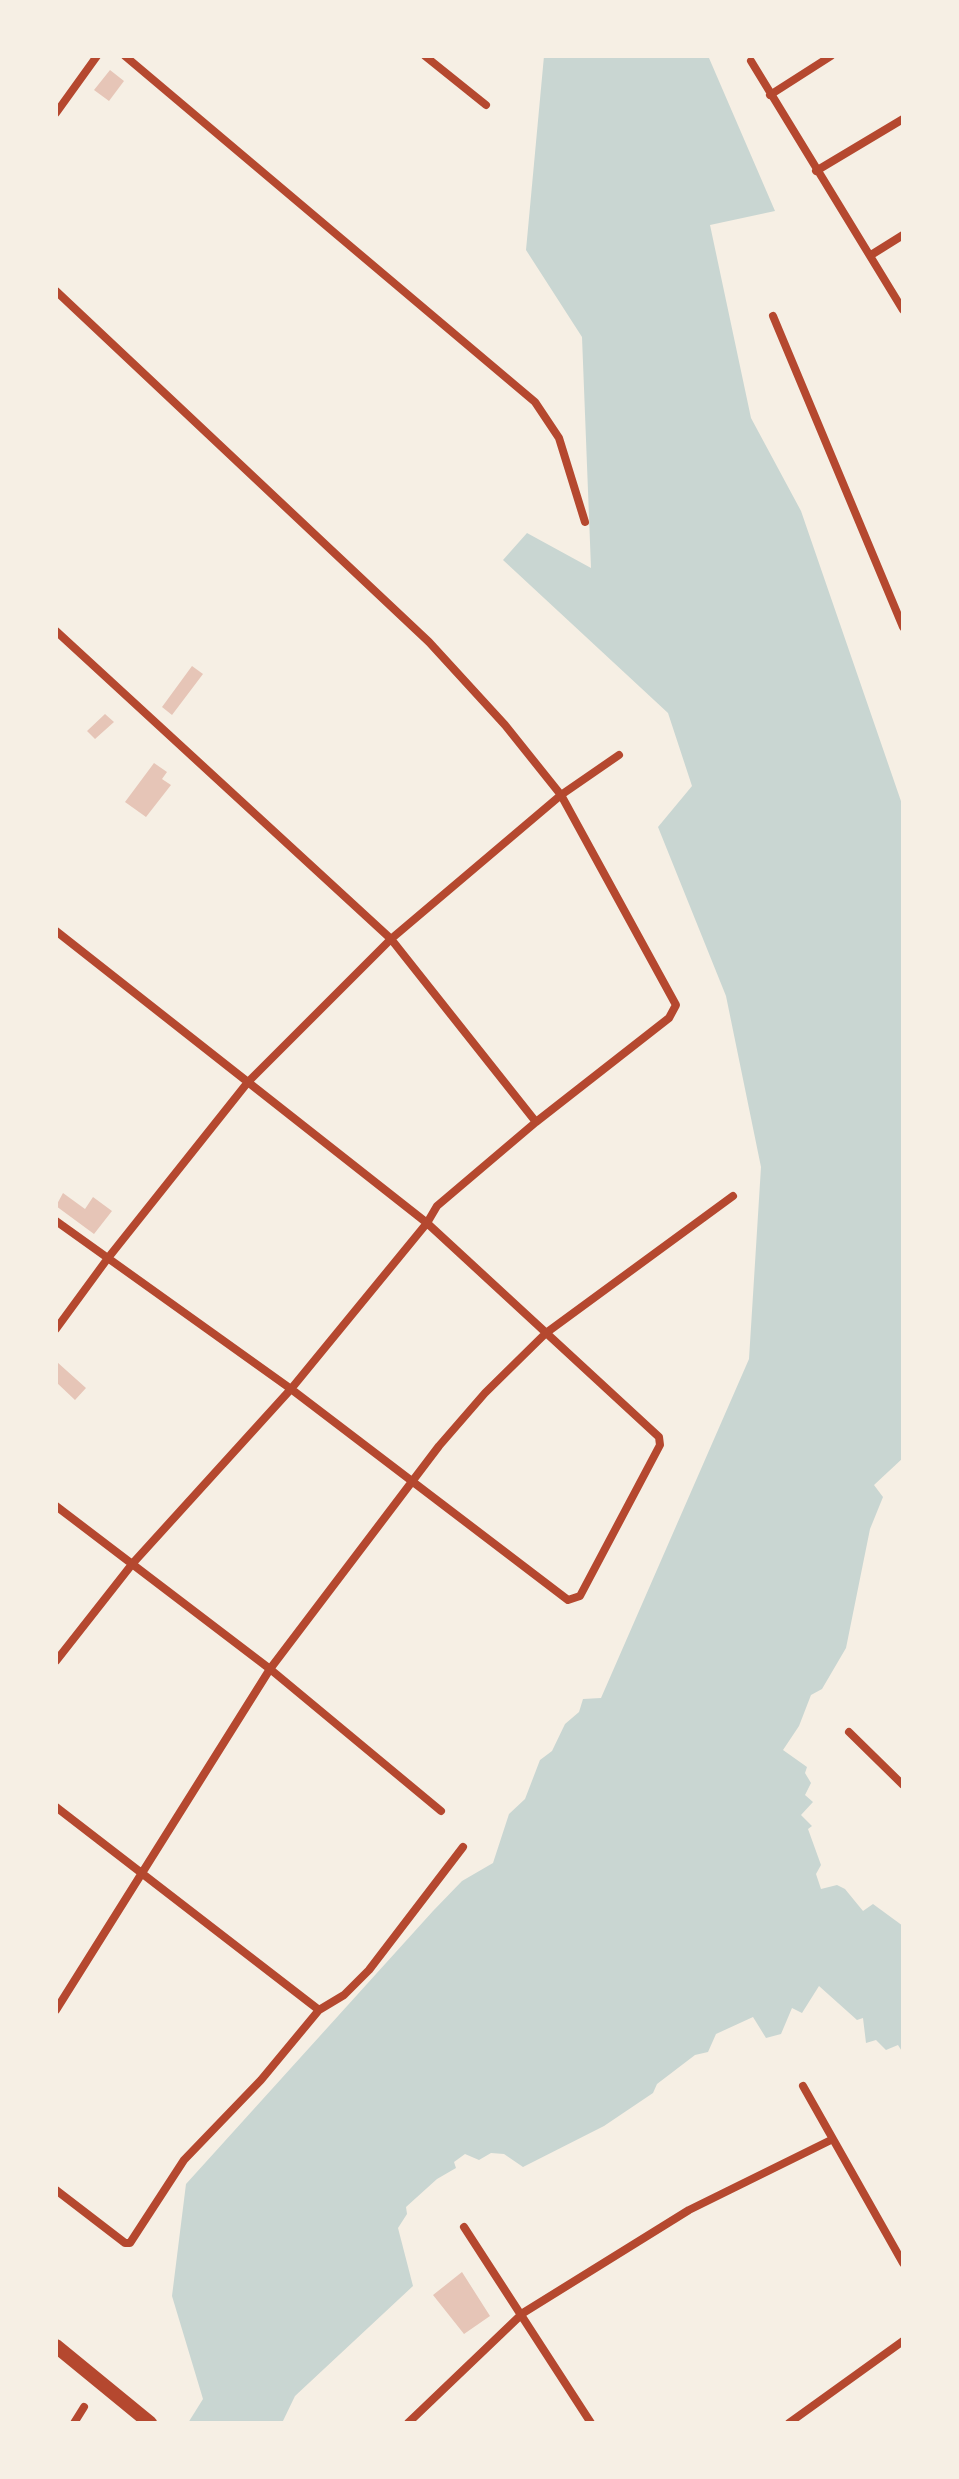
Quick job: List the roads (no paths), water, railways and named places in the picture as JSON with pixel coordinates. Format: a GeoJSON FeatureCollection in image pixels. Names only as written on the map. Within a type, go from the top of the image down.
{"type":"FeatureCollection","features":[{"type":"Feature","properties":{"kind":"street"},"geometry":{"type":"LineString","coordinates":[[56,113],[97,56]]}},
{"type":"Feature","properties":{"kind":"street"},"geometry":{"type":"LineString","coordinates":[[125,56],[535,402],[559,438],[585,522]]}},
{"type":"Feature","properties":{"kind":"street"},"geometry":{"type":"LineString","coordinates":[[425,56],[486,105]]}},
{"type":"Feature","properties":{"kind":"street"},"geometry":{"type":"LineString","coordinates":[[770,95],[831,56]]}},
{"type":"Feature","properties":{"kind":"street"},"geometry":{"type":"LineString","coordinates":[[751,61],[903,310]]}},
{"type":"Feature","properties":{"kind":"street"},"geometry":{"type":"LineString","coordinates":[[816,171],[903,119]]}},
{"type":"Feature","properties":{"kind":"street"},"geometry":{"type":"LineString","coordinates":[[871,255],[903,235]]}},
{"type":"Feature","properties":{"kind":"street"},"geometry":{"type":"LineString","coordinates":[[56,291],[429,642],[505,725],[561,795],[676,1005],[669,1018],[536,1122],[437,1206],[427,1223],[291,1389],[133,1563],[56,1661]]}},
{"type":"Feature","properties":{"kind":"street"},"geometry":{"type":"LineString","coordinates":[[773,316],[903,627]]}},
{"type":"Feature","properties":{"kind":"street"},"geometry":{"type":"LineString","coordinates":[[56,631],[391,939],[536,1122]]}},
{"type":"Feature","properties":{"kind":"street"},"geometry":{"type":"LineString","coordinates":[[56,1329],[108,1258],[248,1082],[391,939],[561,795],[619,755]]}},
{"type":"Feature","properties":{"kind":"street"},"geometry":{"type":"LineString","coordinates":[[56,931],[427,1223],[659,1437],[660,1445],[580,1596],[574,1601],[291,1389],[56,1221]]}},
{"type":"Feature","properties":{"kind":"street"},"geometry":{"type":"LineString","coordinates":[[56,2010],[270,1669],[411,1481],[485,1393],[546,1333],[733,1196]]}},
{"type":"Feature","properties":{"kind":"street"},"geometry":{"type":"LineString","coordinates":[[56,1506],[270,1669],[441,1811]]}},
{"type":"Feature","properties":{"kind":"street"},"geometry":{"type":"LineString","coordinates":[[849,1732],[903,1785]]}},
{"type":"Feature","properties":{"kind":"street"},"geometry":{"type":"LineString","coordinates":[[56,1807],[319,2010]]}},
{"type":"Feature","properties":{"kind":"street"},"geometry":{"type":"LineString","coordinates":[[56,2190],[128,2244],[188,2155],[261,2080],[319,2010],[344,1995],[369,1970],[463,1847]]}},
{"type":"Feature","properties":{"kind":"street"},"geometry":{"type":"LineString","coordinates":[[803,2086],[903,2263]]}},
{"type":"Feature","properties":{"kind":"street"},"geometry":{"type":"LineString","coordinates":[[408,2423],[523,2313],[689,2210],[833,2139]]}},
{"type":"Feature","properties":{"kind":"street"},"geometry":{"type":"LineString","coordinates":[[464,2227],[523,2313],[591,2423]]}},
{"type":"Feature","properties":{"kind":"street"},"geometry":{"type":"LineString","coordinates":[[789,2423],[903,2341]]}},
{"type":"Feature","properties":{"kind":"street"},"geometry":{"type":"LineString","coordinates":[[56,2346],[121,2396],[150,2423]]}},
{"type":"Feature","properties":{"kind":"street"},"geometry":{"type":"LineString","coordinates":[[74,2423],[84,2407]]}}]}
